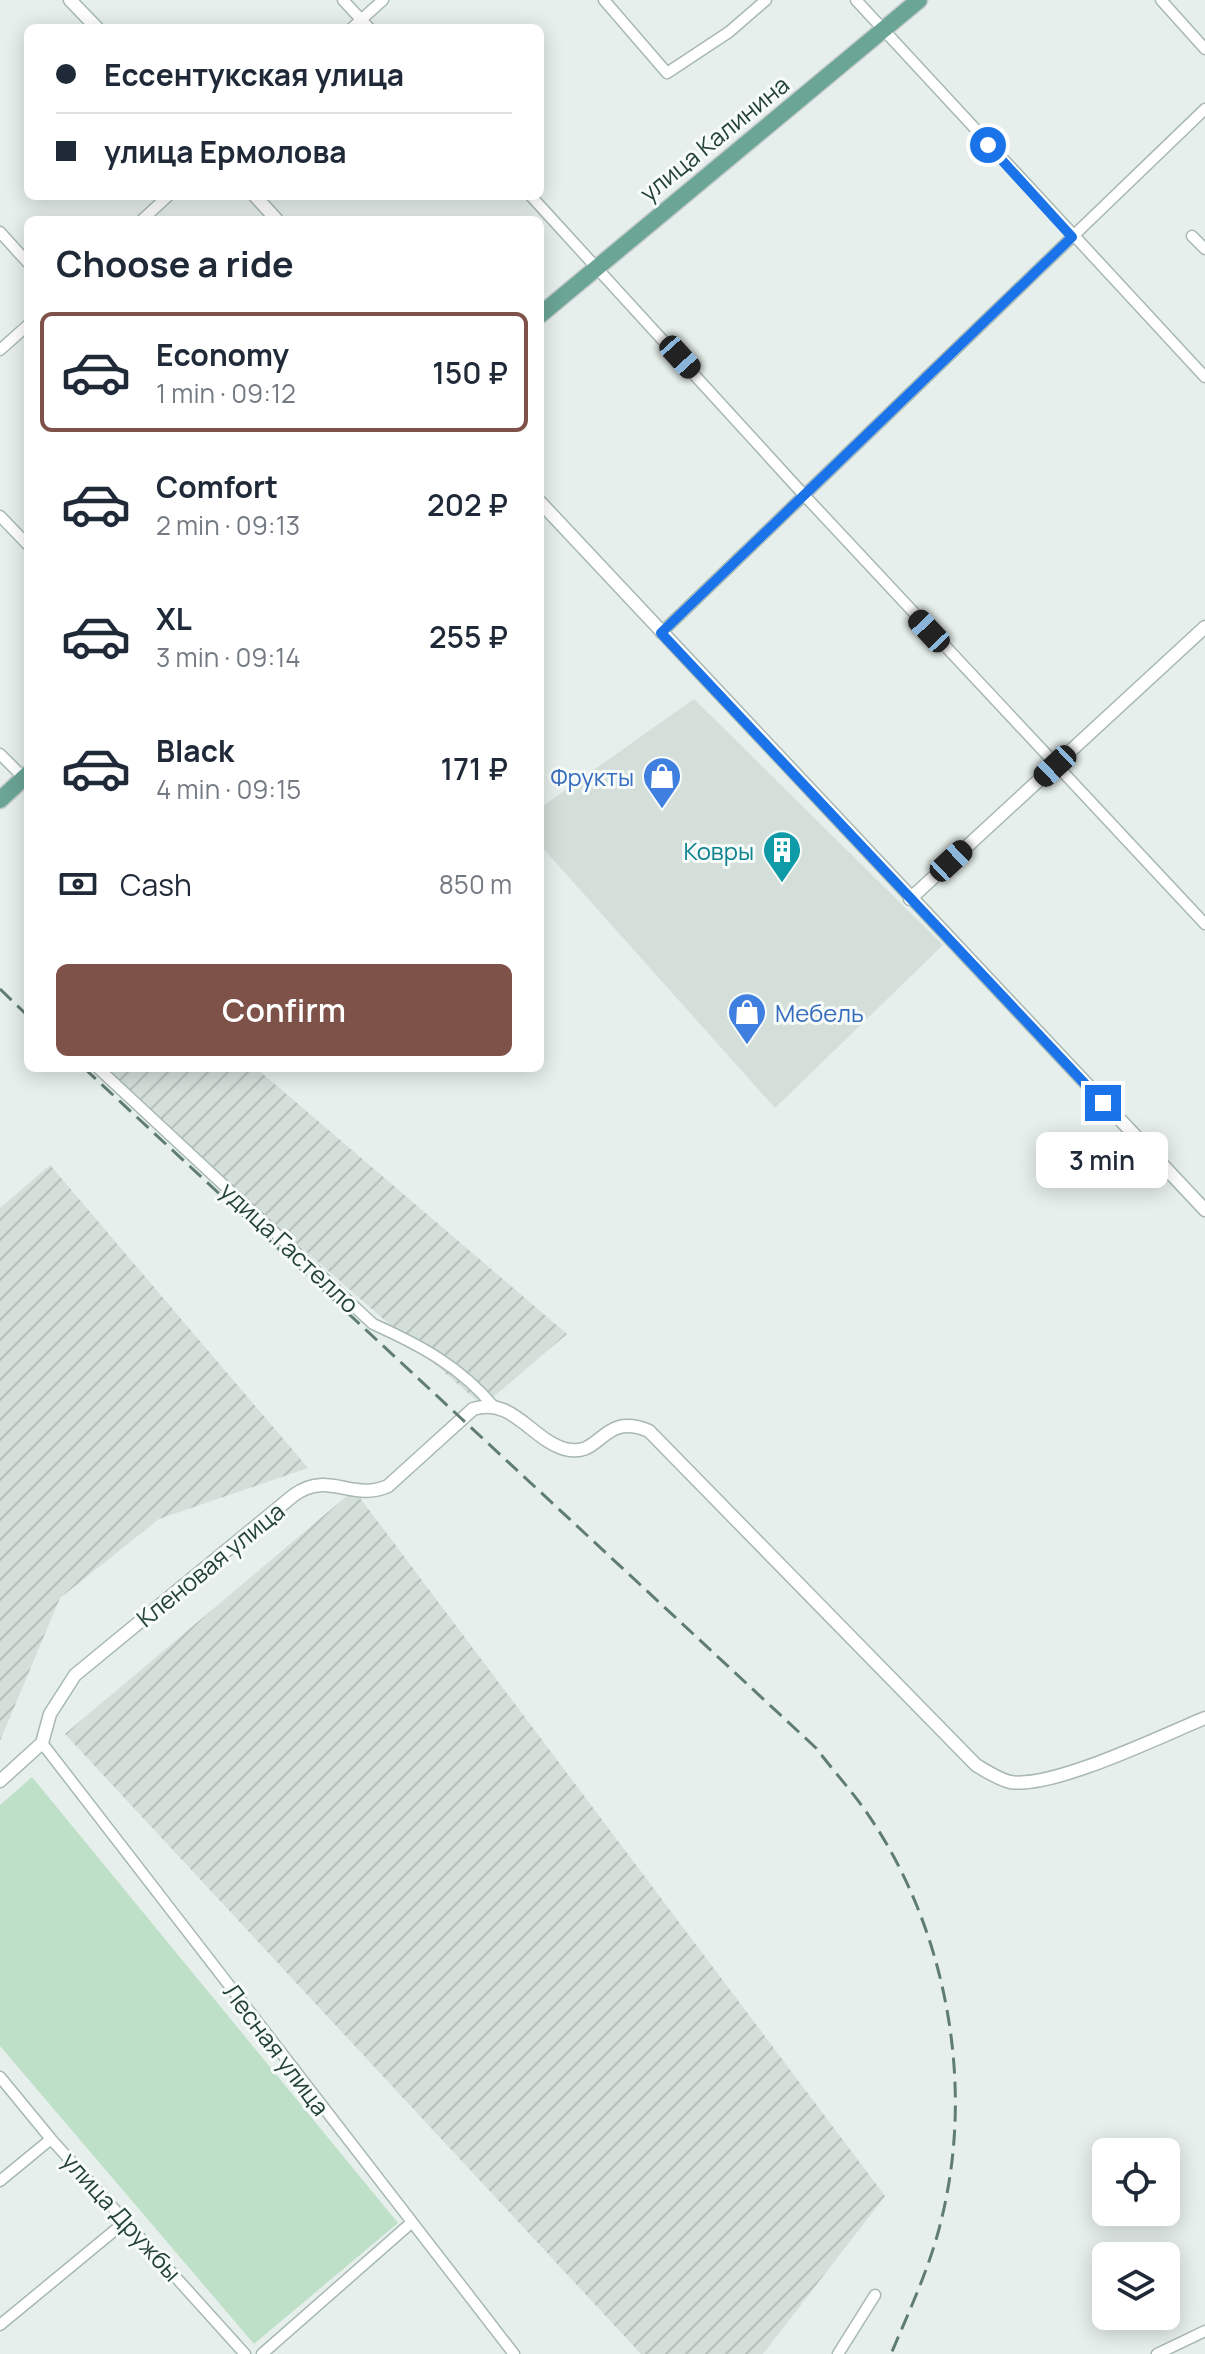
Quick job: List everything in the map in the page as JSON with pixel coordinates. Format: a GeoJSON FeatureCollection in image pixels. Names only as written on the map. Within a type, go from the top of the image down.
{"type":"FeatureCollection","features":[{"type":"Feature","properties":{"kind":"main road","name":"улица Калинина"},"geometry":{"type":"LineString","coordinates":[[544,311],[597,264],[919,0]]}},
{"type":"Feature","properties":{"kind":"main road"},"geometry":{"type":"LineString","coordinates":[[0,800],[24,778]]}},
{"type":"Feature","properties":{"kind":"street"},"geometry":{"type":"LineString","coordinates":[[70,0],[93,24]]}},
{"type":"Feature","properties":{"kind":"street"},"geometry":{"type":"LineString","coordinates":[[343,0],[365,24],[383,0]]}},
{"type":"Feature","properties":{"kind":"street"},"geometry":{"type":"LineString","coordinates":[[604,0],[667,73],[729,32],[766,0]]}},
{"type":"Feature","properties":{"kind":"street"},"geometry":{"type":"LineString","coordinates":[[856,0],[1072,237],[1205,377]]}},
{"type":"Feature","properties":{"kind":"street"},"geometry":{"type":"LineString","coordinates":[[1161,0],[1205,49]]}},
{"type":"Feature","properties":{"kind":"street"},"geometry":{"type":"LineString","coordinates":[[661,633],[1205,109]]}},
{"type":"Feature","properties":{"kind":"street"},"geometry":{"type":"LineString","coordinates":[[146,216],[164,200]]}},
{"type":"Feature","properties":{"kind":"street"},"geometry":{"type":"LineString","coordinates":[[259,200],[273,216]]}},
{"type":"Feature","properties":{"kind":"street"},"geometry":{"type":"LineString","coordinates":[[535,200],[597,264],[804,495],[1205,924]]}},
{"type":"Feature","properties":{"kind":"street"},"geometry":{"type":"LineString","coordinates":[[0,232],[24,259]]}},
{"type":"Feature","properties":{"kind":"street"},"geometry":{"type":"LineString","coordinates":[[1192,236],[1205,249]]}},
{"type":"Feature","properties":{"kind":"street"},"geometry":{"type":"LineString","coordinates":[[0,350],[24,329]]}},
{"type":"Feature","properties":{"kind":"street"},"geometry":{"type":"LineString","coordinates":[[544,506],[1205,1210]]}},
{"type":"Feature","properties":{"kind":"street"},"geometry":{"type":"LineString","coordinates":[[0,516],[24,541]]}},
{"type":"Feature","properties":{"kind":"street"},"geometry":{"type":"LineString","coordinates":[[910,899],[1205,627]]}},
{"type":"Feature","properties":{"kind":"street"},"geometry":{"type":"LineString","coordinates":[[0,754],[24,774]]}},
{"type":"Feature","properties":{"kind":"street","name":"удица Гастелло"},"geometry":{"type":"LineString","coordinates":[[102,1072],[373,1324],[425,1348],[474,1383],[494,1407]]}},
{"type":"Feature","properties":{"kind":"street"},"geometry":{"type":"LineString","coordinates":[[494,1407],[515,1416],[551,1444],[569,1450],[585,1449],[613,1428],[631,1424],[649,1431],[965,1754],[991,1774],[1009,1782],[1046,1780],[1205,1718]]}},
{"type":"Feature","properties":{"kind":"street","name":"Кленовая улица"},"geometry":{"type":"LineString","coordinates":[[0,1781],[42,1743],[50,1714],[75,1675],[294,1495],[306,1486],[322,1482],[373,1493],[388,1486],[473,1409],[494,1407]]}},
{"type":"Feature","properties":{"kind":"street","name":"Лесная улица"},"geometry":{"type":"LineString","coordinates":[[42,1743],[514,2354]]}},
{"type":"Feature","properties":{"kind":"street","name":"улица Дружбы"},"geometry":{"type":"LineString","coordinates":[[0,2077],[51,2139],[245,2354]]}},
{"type":"Feature","properties":{"kind":"street"},"geometry":{"type":"LineString","coordinates":[[0,2181],[51,2139]]}},
{"type":"Feature","properties":{"kind":"street"},"geometry":{"type":"LineString","coordinates":[[0,2325],[126,2221]]}},
{"type":"Feature","properties":{"kind":"street"},"geometry":{"type":"LineString","coordinates":[[262,2354],[411,2223]]}},
{"type":"Feature","properties":{"kind":"street"},"geometry":{"type":"LineString","coordinates":[[838,2354],[875,2295]]}},
{"type":"Feature","properties":{"kind":"street"},"geometry":{"type":"LineString","coordinates":[[1157,2354],[1205,2331]]}},
{"type":"Feature","properties":{"kind":"shaded area"},"geometry":{"type":"Polygon","coordinates":[[[694,699],[943,945],[775,1108],[544,849],[544,805],[694,699]]]}},
{"type":"Feature","properties":{"kind":"shaded area"},"geometry":{"type":"Polygon","coordinates":[[[101,1072],[261,1072],[567,1334],[483,1406],[101,1072]]]}},
{"type":"Feature","properties":{"kind":"shaded area"},"geometry":{"type":"Polygon","coordinates":[[[50,1165],[308,1468],[159,1519],[60,1598],[0,1741],[0,1208],[50,1165]]]}},
{"type":"Feature","properties":{"kind":"shaded area"},"geometry":{"type":"Polygon","coordinates":[[[354,1490],[885,2196],[763,2354],[641,2354],[65,1734],[354,1490]]]}},
{"type":"Feature","properties":{"kind":"green space"},"geometry":{"type":"Polygon","coordinates":[[[32,1777],[398,2223],[254,2344],[0,2046],[0,1805],[32,1777]]]}},
{"type":"Feature","properties":{"kind":"railway"},"geometry":{"type":"LineString","coordinates":[[0,989],[24,1012]]}},
{"type":"Feature","properties":{"kind":"railway"},"geometry":{"type":"LineString","coordinates":[[88,1072],[816,1748],[865,1810],[893,1855],[916,1903],[934,1954],[946,2006],[953,2059],[955,2112],[951,2165],[942,2217],[926,2270],[891,2354]]}},
{"type":"Feature","properties":{"kind":"place","name":"Фрукты"},"geometry":{"type":"Point","coordinates":[662,810]}},
{"type":"Feature","properties":{"kind":"place","name":"Ковры"},"geometry":{"type":"Point","coordinates":[782,884]}},
{"type":"Feature","properties":{"kind":"place","name":"Мебель"},"geometry":{"type":"Point","coordinates":[747,1046]}},
{"type":"Feature","properties":{"kind":"route"},"geometry":{"type":"LineString","coordinates":[[988,145],[1072,237],[661,633],[1103,1103]]}}]}
